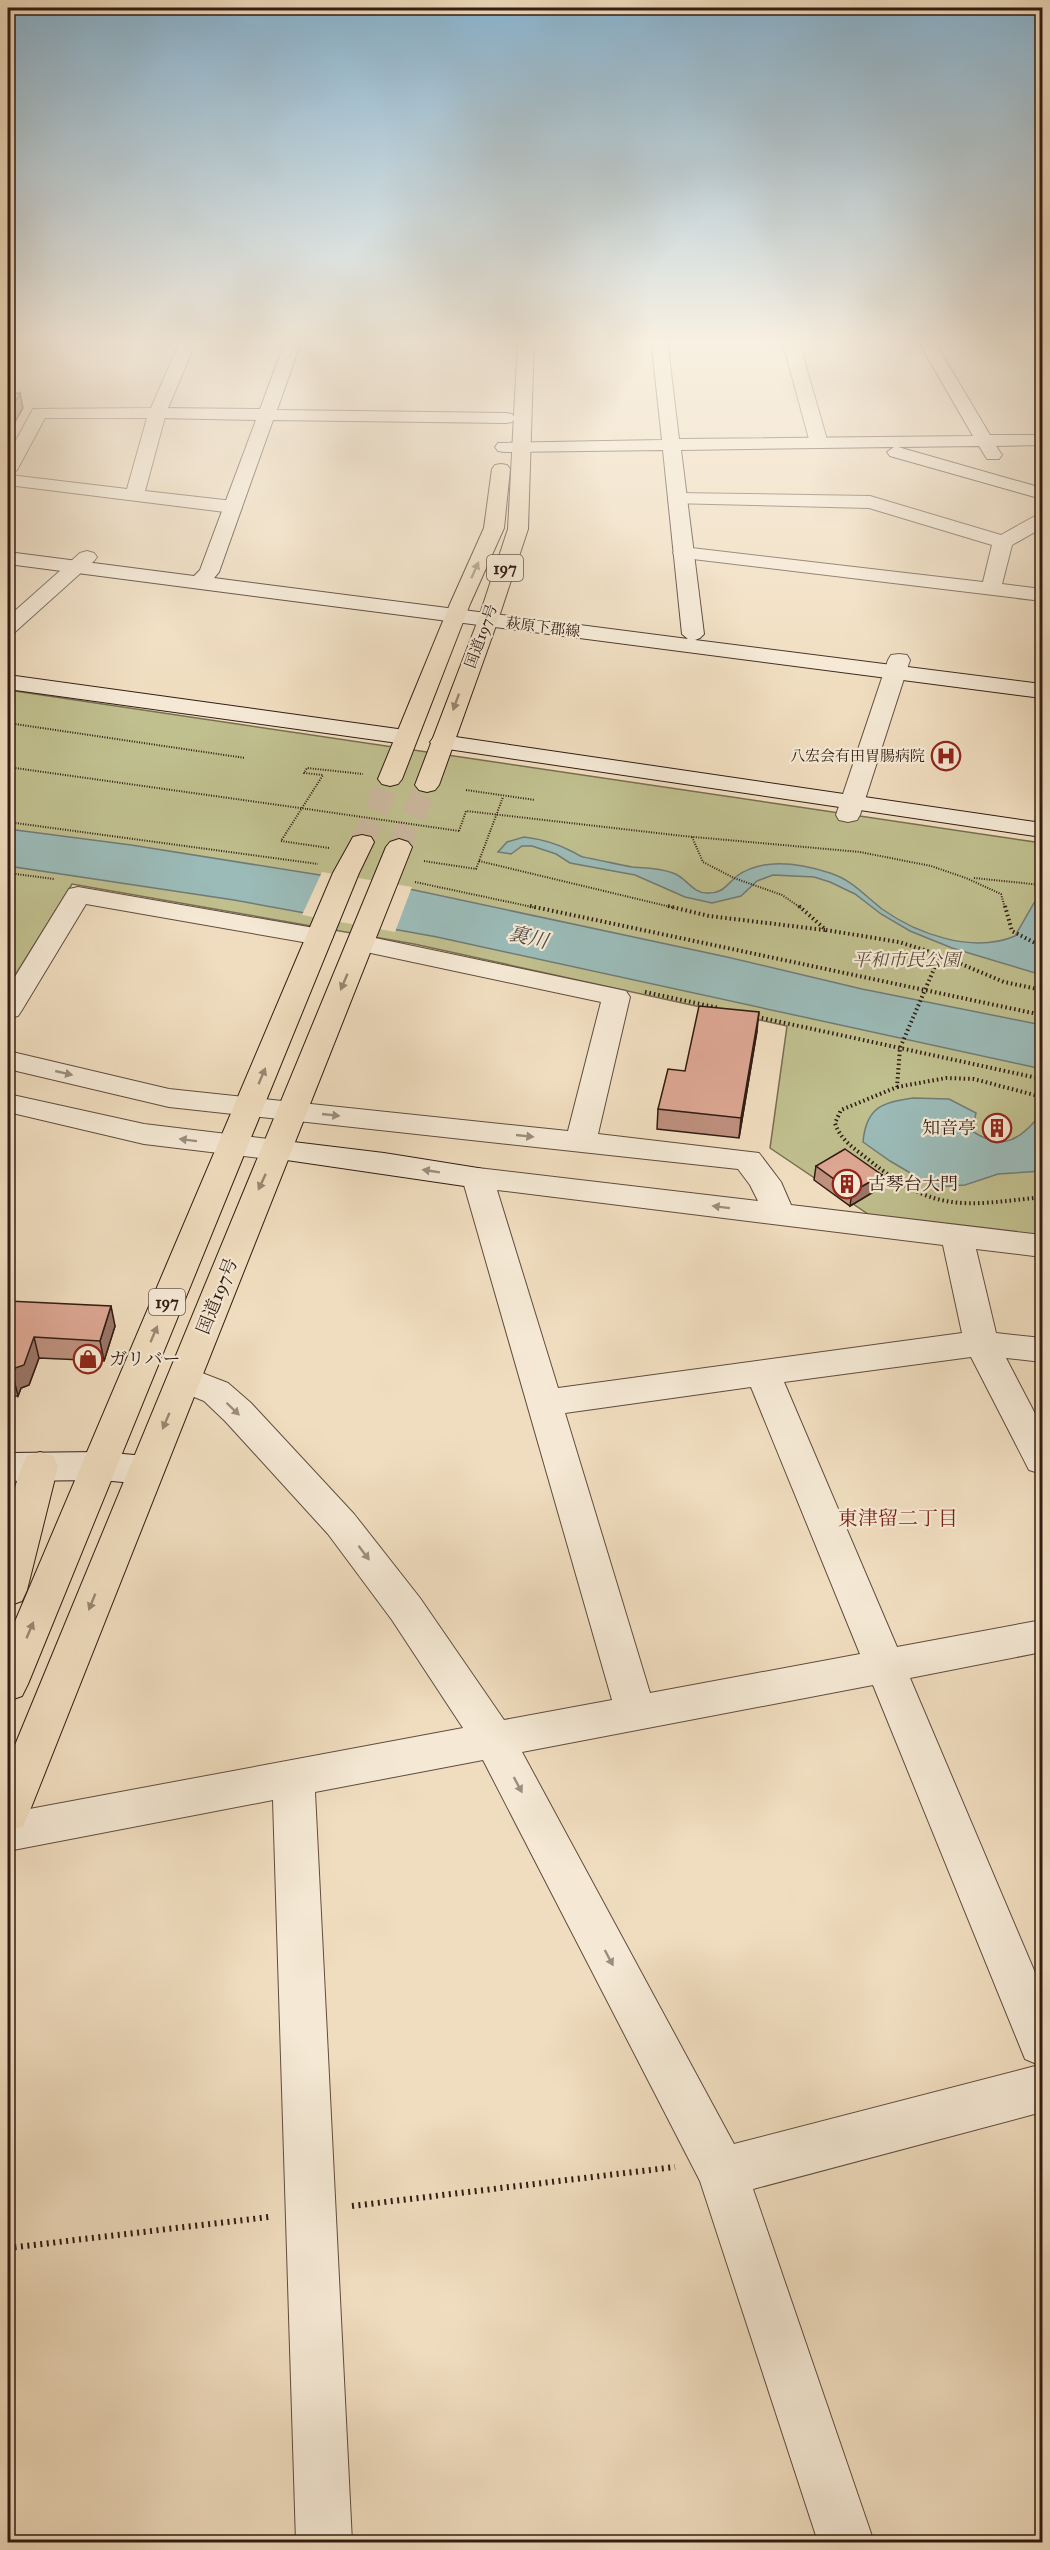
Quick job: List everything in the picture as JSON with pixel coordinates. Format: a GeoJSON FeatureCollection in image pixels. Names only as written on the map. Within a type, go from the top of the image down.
{"type":"FeatureCollection","features":[{"type":"Feature","properties":{"kind":"highway","name":"国道197号"},"geometry":{"type":"LineString","coordinates":[[390,779],[405,737],[494,528],[510,458]]}},
{"type":"Feature","properties":{"kind":"highway","name":"国道197号"},"geometry":{"type":"LineString","coordinates":[[427,785],[518,529],[514,458]]}},
{"type":"Feature","properties":{"kind":"highway","name":"197"},"geometry":{"type":"LineString","coordinates":[[8,1684],[346,873],[362,842]]}},
{"type":"Feature","properties":{"kind":"highway","name":"国道197号"},"geometry":{"type":"LineString","coordinates":[[8,1813],[258,1192],[364,936],[398,880],[409,854]]}},
{"type":"Feature","properties":{"kind":"highway"},"geometry":{"type":"LineString","coordinates":[[8,1590],[24,1466]]}},
{"type":"Feature","properties":{"kind":"street"},"geometry":{"type":"LineString","coordinates":[[135,495],[145,458]]}},
{"type":"Feature","properties":{"kind":"street"},"geometry":{"type":"LineString","coordinates":[[204,578],[251,458]]}},
{"type":"Feature","properties":{"kind":"street"},"geometry":{"type":"LineString","coordinates":[[672,458],[693,634]]}},
{"type":"Feature","properties":{"kind":"street"},"geometry":{"type":"LineString","coordinates":[[916,458],[1042,494]]}},
{"type":"Feature","properties":{"kind":"street"},"geometry":{"type":"LineString","coordinates":[[995,458],[1011,485]]}},
{"type":"Feature","properties":{"kind":"street"},"geometry":{"type":"LineString","coordinates":[[8,480],[233,507]]}},
{"type":"Feature","properties":{"kind":"street"},"geometry":{"type":"LineString","coordinates":[[677,499],[870,502],[1003,542],[1042,520]]}},
{"type":"Feature","properties":{"kind":"street"},"geometry":{"type":"LineString","coordinates":[[991,589],[1003,542]]}},
{"type":"Feature","properties":{"kind":"street","name":"萩原下郡線"},"geometry":{"type":"LineString","coordinates":[[8,547],[82,562],[897,666],[1042,678]]}},
{"type":"Feature","properties":{"kind":"street"},"geometry":{"type":"LineString","coordinates":[[683,554],[1042,595]]}},
{"type":"Feature","properties":{"kind":"street","name":"萩原下郡線"},"geometry":{"type":"LineString","coordinates":[[8,558],[82,562]]}},
{"type":"Feature","properties":{"kind":"street"},"geometry":{"type":"LineString","coordinates":[[8,628],[82,562]]}},
{"type":"Feature","properties":{"kind":"street","name":"萩原下郡線"},"geometry":{"type":"LineString","coordinates":[[489,614],[693,634],[897,666],[1042,692]]}},
{"type":"Feature","properties":{"kind":"street"},"geometry":{"type":"LineString","coordinates":[[850,809],[897,666]]}},
{"type":"Feature","properties":{"kind":"street"},"geometry":{"type":"LineString","coordinates":[[8,682],[405,737]]}},
{"type":"Feature","properties":{"kind":"street"},"geometry":{"type":"LineString","coordinates":[[442,742],[850,809],[1042,830]]}},
{"type":"Feature","properties":{"kind":"street"},"geometry":{"type":"LineString","coordinates":[[8,1010],[78,896],[323,929]]}},
{"type":"Feature","properties":{"kind":"street"},"geometry":{"type":"LineString","coordinates":[[364,936],[616,997],[581,1142]]}},
{"type":"Feature","properties":{"kind":"street"},"geometry":{"type":"LineString","coordinates":[[8,1060],[169,1098],[748,1160],[765,1182],[779,1214]]}},
{"type":"Feature","properties":{"kind":"street"},"geometry":{"type":"LineString","coordinates":[[8,1103],[144,1134],[384,1163],[478,1178],[1042,1246]]}},
{"type":"Feature","properties":{"kind":"street"},"geometry":{"type":"LineString","coordinates":[[478,1178],[636,1713]]}},
{"type":"Feature","properties":{"kind":"street"},"geometry":{"type":"LineString","coordinates":[[957,1235],[981,1343],[1042,1460]]}},
{"type":"Feature","properties":{"kind":"street"},"geometry":{"type":"LineString","coordinates":[[544,1403],[981,1343],[1042,1350]]}},
{"type":"Feature","properties":{"kind":"street"},"geometry":{"type":"LineString","coordinates":[[763,1373],[1042,2043]]}},
{"type":"Feature","properties":{"kind":"street"},"geometry":{"type":"LineString","coordinates":[[184,1379],[216,1392],[341,1524],[406,1609],[494,1740],[719,2167],[846,2542]]}},
{"type":"Feature","properties":{"kind":"street"},"geometry":{"type":"LineString","coordinates":[[24,1466],[100,1466],[146,1470]]}},
{"type":"Feature","properties":{"kind":"street"},"geometry":{"type":"LineString","coordinates":[[8,1832],[1042,1636]]}},
{"type":"Feature","properties":{"kind":"street"},"geometry":{"type":"LineString","coordinates":[[292,1778],[324,2542]]}},
{"type":"Feature","properties":{"kind":"street"},"geometry":{"type":"LineString","coordinates":[[719,2167],[1042,2088]]}},
{"type":"Feature","properties":{"kind":"path"},"geometry":{"type":"LineString","coordinates":[[8,723],[245,758]]}},
{"type":"Feature","properties":{"kind":"path"},"geometry":{"type":"LineString","coordinates":[[8,767],[459,831],[466,812],[692,837],[837,847],[923,862],[970,878],[1001,894],[1012,931],[1039,945],[1042,943]]}},
{"type":"Feature","properties":{"kind":"path"},"geometry":{"type":"LineString","coordinates":[[315,846],[281,841],[323,775],[304,773],[307,768],[368,775]]}},
{"type":"Feature","properties":{"kind":"path"},"geometry":{"type":"LineString","coordinates":[[466,790],[536,800]]}},
{"type":"Feature","properties":{"kind":"path"},"geometry":{"type":"LineString","coordinates":[[409,854],[476,869],[503,797]]}},
{"type":"Feature","properties":{"kind":"path"},"geometry":{"type":"LineString","coordinates":[[8,822],[319,865]]}},
{"type":"Feature","properties":{"kind":"path"},"geometry":{"type":"LineString","coordinates":[[692,837],[703,862],[734,878],[794,902],[826,930]]}},
{"type":"Feature","properties":{"kind":"path"},"geometry":{"type":"LineString","coordinates":[[479,861],[709,916],[826,930],[899,942],[1004,982],[1042,990]]}},
{"type":"Feature","properties":{"kind":"path"},"geometry":{"type":"LineString","coordinates":[[970,878],[1042,885]]}},
{"type":"Feature","properties":{"kind":"path"},"geometry":{"type":"LineString","coordinates":[[398,880],[1042,1015]]}},
{"type":"Feature","properties":{"kind":"path"},"geometry":{"type":"LineString","coordinates":[[897,1087],[900,1079],[897,1057],[940,956]]}},
{"type":"Feature","properties":{"kind":"path"},"geometry":{"type":"LineString","coordinates":[[644,992],[726,1010]]}},
{"type":"Feature","properties":{"kind":"path"},"geometry":{"type":"LineString","coordinates":[[749,1015],[901,1046],[1042,1079]]}},
{"type":"Feature","properties":{"kind":"path"},"geometry":{"type":"LineString","coordinates":[[1042,1096],[974,1079],[946,1078],[897,1087],[848,1106],[836,1118],[836,1128],[841,1137],[878,1167],[919,1194],[945,1203],[968,1204],[1042,1197]]}},
{"type":"Feature","properties":{"kind":"path"},"geometry":{"type":"LineString","coordinates":[[870,1171],[878,1167]]}},
{"type":"Feature","properties":{"kind":"path"},"geometry":{"type":"LineString","coordinates":[[342,2208],[719,2167]]}},
{"type":"Feature","properties":{"kind":"path"},"geometry":{"type":"LineString","coordinates":[[8,2248],[272,2216]]}},
{"type":"Feature","properties":{"kind":"green space","name":"平和市民公園"},"geometry":{"type":"Polygon","coordinates":[[[8,690],[1042,843],[1042,1236],[871,1216],[770,1148],[787,1026],[414,944],[72,884],[8,987],[8,690]]]}},
{"type":"Feature","properties":{"kind":"water","name":"裏川"},"geometry":{"type":"Polygon","coordinates":[[[8,829],[131,845],[414,890],[727,957],[862,989],[1042,1025],[1042,1069],[437,937],[234,900],[8,866],[8,829]]]}},
{"type":"Feature","properties":{"kind":"water"},"geometry":{"type":"Polygon","coordinates":[[[524,837],[554,844],[583,857],[632,867],[668,871],[678,875],[697,890],[707,893],[721,890],[737,876],[759,866],[783,864],[819,870],[845,880],[882,909],[912,926],[946,939],[964,942],[999,941],[1015,936],[1034,903],[1042,896],[1042,975],[952,948],[910,931],[881,914],[855,894],[814,877],[773,875],[757,881],[741,896],[712,903],[685,897],[635,875],[570,863],[556,854],[532,846],[522,846],[511,854],[498,852],[507,842],[524,837]]]}},
{"type":"Feature","properties":{"kind":"water"},"geometry":{"type":"Polygon","coordinates":[[[913,1098],[949,1099],[976,1113],[972,1131],[998,1142],[1013,1139],[1035,1121],[1042,1120],[1042,1171],[998,1174],[965,1185],[934,1187],[863,1142],[868,1121],[878,1108],[885,1104],[913,1098]]]}},
{"type":"Feature","properties":{"kind":"pier"},"geometry":{"type":"Polygon","coordinates":[[[322,872],[412,887],[395,932],[302,915],[322,872]]]}},
{"type":"Feature","properties":{"kind":"building"},"geometry":{"type":"Polygon","coordinates":[[[699,1006],[759,1012],[741,1118],[658,1109],[668,1069],[685,1071],[699,1006]]]}},
{"type":"Feature","properties":{"kind":"building"},"geometry":{"type":"Polygon","coordinates":[[[845,1149],[882,1175],[852,1192],[816,1166],[845,1149]]]}},
{"type":"Feature","properties":{"kind":"building"},"geometry":{"type":"Polygon","coordinates":[[[8,1301],[111,1306],[100,1341],[34,1337],[24,1365],[15,1368],[13,1376],[8,1376],[8,1301]]]}},
{"type":"Feature","properties":{"kind":"tunnel"},"geometry":{"type":"LineString","coordinates":[[362,842],[390,779]]}},
{"type":"Feature","properties":{"kind":"tunnel"},"geometry":{"type":"LineString","coordinates":[[399,847],[427,785]]}},
{"type":"Feature","properties":{"kind":"place","name":"八宏会有田胃腸病院"},"geometry":{"type":"Point","coordinates":[946,756]}},
{"type":"Feature","properties":{"kind":"place","name":"知音亭"},"geometry":{"type":"Point","coordinates":[997,1128]}},
{"type":"Feature","properties":{"kind":"place","name":"古琴台大門"},"geometry":{"type":"Point","coordinates":[847,1184]}},
{"type":"Feature","properties":{"kind":"place","name":"ガリバー"},"geometry":{"type":"Point","coordinates":[88,1359]}},
{"type":"Feature","properties":{"kind":"district","name":"東津留二丁目"},"geometry":{"type":"Point","coordinates":[898,1518]}}]}
